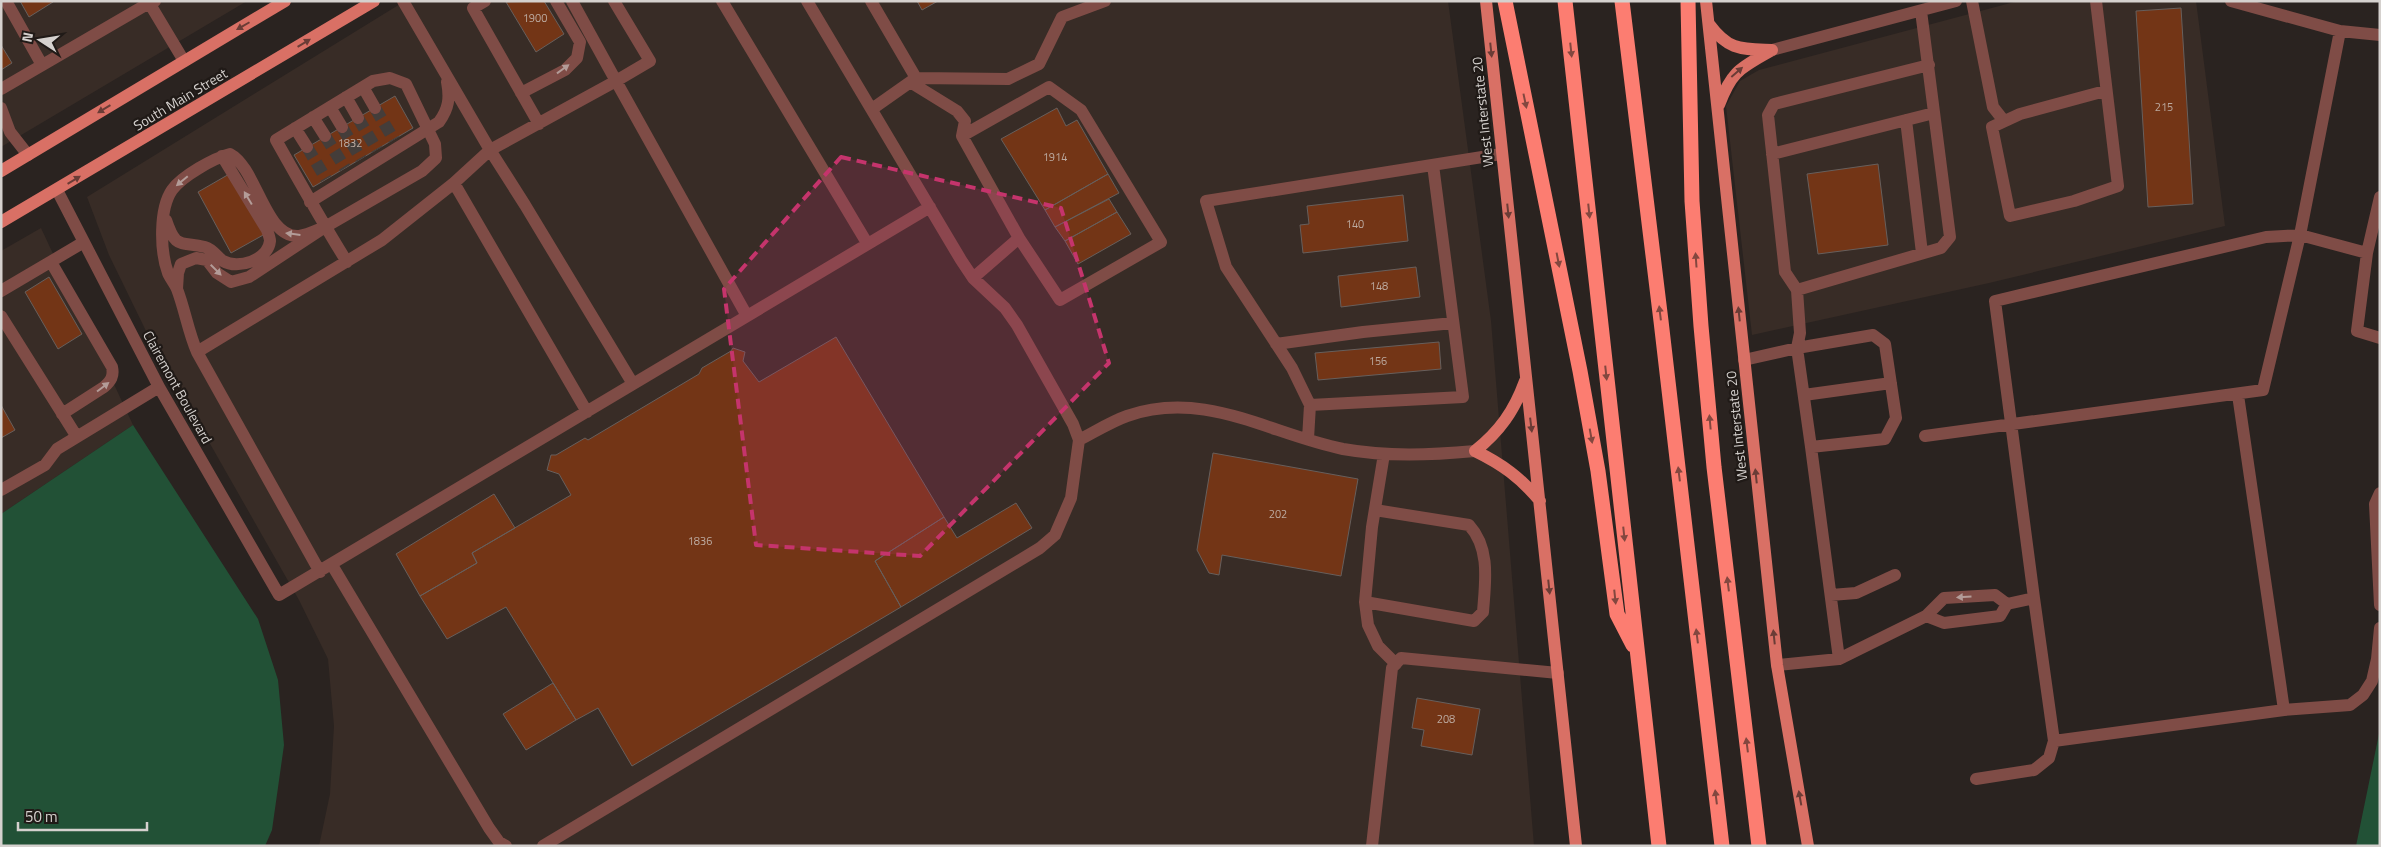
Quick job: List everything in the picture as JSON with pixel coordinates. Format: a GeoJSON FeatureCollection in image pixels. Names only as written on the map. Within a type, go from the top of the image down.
{"type":"FeatureCollection","features":[{"type":"Feature","properties":{"kind":"highway"},"geometry":{"type":"LineString","coordinates":[[1505,1],[1580,371],[1598,471],[1617,614],[1637,652]]}},
{"type":"Feature","properties":{"kind":"highway"},"geometry":{"type":"LineString","coordinates":[[1566,1],[1659,846]]}},
{"type":"Feature","properties":{"kind":"highway"},"geometry":{"type":"LineString","coordinates":[[1622,1],[1722,846]]}},
{"type":"Feature","properties":{"kind":"highway"},"geometry":{"type":"LineString","coordinates":[[1688,1],[1692,201],[1701,326],[1714,467],[1759,846]]}},
{"type":"Feature","properties":{"kind":"main road"},"geometry":{"type":"LineString","coordinates":[[1,171],[285,1]]}},
{"type":"Feature","properties":{"kind":"main road","name":"South Main Street"},"geometry":{"type":"LineString","coordinates":[[1,222],[374,1]]}},
{"type":"Feature","properties":{"kind":"main road","name":"West Interstate 20"},"geometry":{"type":"LineString","coordinates":[[1486,1],[1576,846]]}},
{"type":"Feature","properties":{"kind":"main road","name":"West Interstate 20"},"geometry":{"type":"LineString","coordinates":[[1706,1],[1777,665],[1808,846]]}},
{"type":"Feature","properties":{"kind":"main road"},"geometry":{"type":"LineString","coordinates":[[1709,24],[1720,39],[1729,46],[1772,50]]}},
{"type":"Feature","properties":{"kind":"main road"},"geometry":{"type":"LineString","coordinates":[[1718,107],[1731,77],[1740,68],[1772,50]]}},
{"type":"Feature","properties":{"kind":"main road"},"geometry":{"type":"LineString","coordinates":[[1,175],[28,155]]}},
{"type":"Feature","properties":{"kind":"main road"},"geometry":{"type":"LineString","coordinates":[[1526,379],[1516,405],[1502,426],[1475,452],[1510,470],[1525,482],[1540,502]]}},
{"type":"Feature","properties":{"kind":"street"},"geometry":{"type":"LineString","coordinates":[[6,1],[42,65]]}},
{"type":"Feature","properties":{"kind":"street"},"geometry":{"type":"LineString","coordinates":[[403,1],[490,150],[526,205],[633,384]]}},
{"type":"Feature","properties":{"kind":"street"},"geometry":{"type":"LineString","coordinates":[[484,1],[473,8],[539,124]]}},
{"type":"Feature","properties":{"kind":"street"},"geometry":{"type":"LineString","coordinates":[[521,93],[565,70],[577,58],[580,42],[556,1]]}},
{"type":"Feature","properties":{"kind":"street"},"geometry":{"type":"LineString","coordinates":[[572,1],[746,316]]}},
{"type":"Feature","properties":{"kind":"street"},"geometry":{"type":"LineString","coordinates":[[197,352],[382,240],[454,183],[490,150],[650,61],[614,1]]}},
{"type":"Feature","properties":{"kind":"street"},"geometry":{"type":"LineString","coordinates":[[722,1],[867,243]]}},
{"type":"Feature","properties":{"kind":"street"},"geometry":{"type":"LineString","coordinates":[[542,846],[1040,548],[1055,535],[1072,498],[1079,440],[1073,424],[1017,325],[1005,308],[973,278],[807,1]]}},
{"type":"Feature","properties":{"kind":"street"},"geometry":{"type":"LineString","coordinates":[[871,1],[913,80],[957,111],[965,121],[962,136],[1019,238],[1060,300],[1161,242],[1081,110],[1049,87],[962,136]]}},
{"type":"Feature","properties":{"kind":"street"},"geometry":{"type":"LineString","coordinates":[[872,109],[913,80],[1008,79],[1039,64],[1062,17],[1105,1]]}},
{"type":"Feature","properties":{"kind":"street"},"geometry":{"type":"LineString","coordinates":[[1772,50],[1956,1]]}},
{"type":"Feature","properties":{"kind":"street"},"geometry":{"type":"LineString","coordinates":[[1972,1],[1993,107],[2004,121]]}},
{"type":"Feature","properties":{"kind":"street"},"geometry":{"type":"LineString","coordinates":[[2096,1],[2105,91],[2118,186],[2074,201],[2010,216],[1992,127],[2020,114],[2105,91]]}},
{"type":"Feature","properties":{"kind":"street"},"geometry":{"type":"LineString","coordinates":[[2230,1],[2340,31],[2380,35]]}},
{"type":"Feature","properties":{"kind":"street"},"geometry":{"type":"LineString","coordinates":[[1,89],[150,2],[184,60]]}},
{"type":"Feature","properties":{"kind":"street"},"geometry":{"type":"LineString","coordinates":[[1796,290],[1941,248],[1950,237],[1929,65],[1920,11]]}},
{"type":"Feature","properties":{"kind":"street"},"geometry":{"type":"LineString","coordinates":[[1925,436],[2238,395],[2263,390],[2300,235],[2340,31]]}},
{"type":"Feature","properties":{"kind":"street"},"geometry":{"type":"LineString","coordinates":[[1840,659],[1797,348],[1800,333],[1796,290],[1785,272],[1768,116],[1774,104],[1929,65]]}},
{"type":"Feature","properties":{"kind":"street"},"geometry":{"type":"LineString","coordinates":[[310,202],[329,184],[348,172],[396,143],[440,122],[447,111],[449,94],[446,74]]}},
{"type":"Feature","properties":{"kind":"street"},"geometry":{"type":"LineString","coordinates":[[177,289],[178,273],[181,264],[196,258],[207,260],[217,273],[231,282],[250,277],[325,228],[422,171],[436,158],[435,144],[406,84],[390,78],[373,81],[276,140],[325,228],[347,262]]}},
{"type":"Feature","properties":{"kind":"street"},"geometry":{"type":"LineString","coordinates":[[362,87],[375,108]]}},
{"type":"Feature","properties":{"kind":"street"},"geometry":{"type":"LineString","coordinates":[[346,97],[358,118]]}},
{"type":"Feature","properties":{"kind":"street"},"geometry":{"type":"LineString","coordinates":[[330,107],[342,127]]}},
{"type":"Feature","properties":{"kind":"street"},"geometry":{"type":"LineString","coordinates":[[1,108],[10,132],[28,155]]}},
{"type":"Feature","properties":{"kind":"street"},"geometry":{"type":"LineString","coordinates":[[1772,154],[1934,113]]}},
{"type":"Feature","properties":{"kind":"street"},"geometry":{"type":"LineString","coordinates":[[313,117],[326,136]]}},
{"type":"Feature","properties":{"kind":"street"},"geometry":{"type":"LineString","coordinates":[[1906,120],[1922,253]]}},
{"type":"Feature","properties":{"kind":"street"},"geometry":{"type":"LineString","coordinates":[[295,128],[307,147]]}},
{"type":"Feature","properties":{"kind":"street"},"geometry":{"type":"LineString","coordinates":[[325,228],[299,236],[284,232],[278,228],[241,163],[230,154],[222,156],[182,180],[172,190],[166,204],[162,243],[168,272],[177,289],[187,330],[197,352],[320,572],[930,207]]}},
{"type":"Feature","properties":{"kind":"street"},"geometry":{"type":"LineString","coordinates":[[1308,439],[1310,405],[1292,368],[1226,267],[1206,202],[1501,154]]}},
{"type":"Feature","properties":{"kind":"street"},"geometry":{"type":"LineString","coordinates":[[164,215],[171,235],[183,246],[206,248],[228,263],[246,264],[267,251],[270,240],[267,230],[222,156]]}},
{"type":"Feature","properties":{"kind":"street"},"geometry":{"type":"LineString","coordinates":[[1310,405],[1463,397],[1433,165]]}},
{"type":"Feature","properties":{"kind":"street"},"geometry":{"type":"LineString","coordinates":[[454,183],[587,412]]}},
{"type":"Feature","properties":{"kind":"street","name":"Clairemont Boulevard"},"geometry":{"type":"LineString","coordinates":[[57,190],[159,388],[279,595],[320,572]]}},
{"type":"Feature","properties":{"kind":"street"},"geometry":{"type":"LineString","coordinates":[[2380,197],[2367,253],[2357,331],[2380,338]]}},
{"type":"Feature","properties":{"kind":"street"},"geometry":{"type":"LineString","coordinates":[[1976,779],[2034,770],[2049,758],[2054,741],[1995,301],[2266,237],[2300,235],[2367,253]]}},
{"type":"Feature","properties":{"kind":"street"},"geometry":{"type":"LineString","coordinates":[[973,278],[1019,238]]}},
{"type":"Feature","properties":{"kind":"street"},"geometry":{"type":"LineString","coordinates":[[1,291],[84,242]]}},
{"type":"Feature","properties":{"kind":"street"},"geometry":{"type":"LineString","coordinates":[[50,262],[112,367],[113,374],[109,383],[104,387],[62,414]]}},
{"type":"Feature","properties":{"kind":"street"},"geometry":{"type":"LineString","coordinates":[[1,316],[76,437]]}},
{"type":"Feature","properties":{"kind":"street"},"geometry":{"type":"LineString","coordinates":[[1276,344],[1362,332],[1453,323]]}},
{"type":"Feature","properties":{"kind":"street"},"geometry":{"type":"LineString","coordinates":[[1744,360],[1797,348],[1874,335],[1885,344],[1896,418],[1885,439],[1811,447]]}},
{"type":"Feature","properties":{"kind":"street"},"geometry":{"type":"LineString","coordinates":[[1804,395],[1890,383]]}},
{"type":"Feature","properties":{"kind":"street"},"geometry":{"type":"LineString","coordinates":[[1,490],[45,465],[57,449],[159,388]]}},
{"type":"Feature","properties":{"kind":"street"},"geometry":{"type":"LineString","coordinates":[[2238,395],[2284,710]]}},
{"type":"Feature","properties":{"kind":"street"},"geometry":{"type":"LineString","coordinates":[[1079,440],[1126,416],[1147,411],[1191,407],[1224,412],[1342,448],[1384,454],[1436,455],[1475,452]]}},
{"type":"Feature","properties":{"kind":"street"},"geometry":{"type":"LineString","coordinates":[[1384,454],[1375,510],[1365,602],[1368,624],[1378,646],[1396,664]]}},
{"type":"Feature","properties":{"kind":"street"},"geometry":{"type":"LineString","coordinates":[[2380,493],[2375,504],[2380,605]]}},
{"type":"Feature","properties":{"kind":"street"},"geometry":{"type":"LineString","coordinates":[[1365,602],[1474,621],[1483,612],[1485,568],[1479,536],[1469,525],[1375,510]]}},
{"type":"Feature","properties":{"kind":"street"},"geometry":{"type":"LineString","coordinates":[[332,564],[489,828],[499,842],[506,846]]}},
{"type":"Feature","properties":{"kind":"street"},"geometry":{"type":"LineString","coordinates":[[1831,595],[1856,593],[1895,575]]}},
{"type":"Feature","properties":{"kind":"street"},"geometry":{"type":"LineString","coordinates":[[1777,665],[1840,659],[1926,616],[1944,598],[1995,595],[2007,604]]}},
{"type":"Feature","properties":{"kind":"street"},"geometry":{"type":"LineString","coordinates":[[1926,616],[1944,624],[2000,616],[2007,604],[2034,598]]}},
{"type":"Feature","properties":{"kind":"street"},"geometry":{"type":"LineString","coordinates":[[2054,741],[2284,710],[2350,705],[2363,695],[2372,681],[2377,659],[2380,628]]}},
{"type":"Feature","properties":{"kind":"street"},"geometry":{"type":"LineString","coordinates":[[1373,845],[1392,668],[1401,658],[1558,673]]}},
{"type":"Feature","properties":{"kind":"highlighted area"},"geometry":{"type":"Polygon","coordinates":[[[841,157],[1061,208],[1109,363],[920,556],[756,545],[724,289],[841,157]]]}},
{"type":"Feature","properties":{"kind":"shaded area"},"geometry":{"type":"Polygon","coordinates":[[[1,1],[247,1],[1,147],[1,1]]]}},
{"type":"Feature","properties":{"kind":"shaded area"},"geometry":{"type":"Polygon","coordinates":[[[405,1],[1448,1],[1491,321],[1534,846],[319,846],[330,794],[334,726],[328,659],[299,600],[147,333],[109,255],[87,197],[405,1]]]}},
{"type":"Feature","properties":{"kind":"shaded area"},"geometry":{"type":"Polygon","coordinates":[[[2018,1],[2196,1],[2225,226],[1989,283],[1752,335],[1726,106],[1740,81],[1759,70],[2018,1]]]}},
{"type":"Feature","properties":{"kind":"shaded area"},"geometry":{"type":"Polygon","coordinates":[[[41,228],[133,425],[1,514],[1,251],[41,228]]]}},
{"type":"Feature","properties":{"kind":"green space"},"geometry":{"type":"Polygon","coordinates":[[[133,425],[258,619],[278,680],[284,745],[272,830],[265,846],[1,846],[1,514],[133,425]]]}},
{"type":"Feature","properties":{"kind":"green space"},"geometry":{"type":"Polygon","coordinates":[[[2380,729],[2380,846],[2356,846],[2380,729]]]}},
{"type":"Feature","properties":{"kind":"building"},"geometry":{"type":"Polygon","coordinates":[[[20,1],[53,1],[53,2],[29,17],[20,1]]]}},
{"type":"Feature","properties":{"kind":"building"},"geometry":{"type":"Polygon","coordinates":[[[544,1],[564,34],[536,52],[506,2],[544,1]]]}},
{"type":"Feature","properties":{"kind":"building"},"geometry":{"type":"Polygon","coordinates":[[[917,1],[938,1],[922,10],[917,1]]]}},
{"type":"Feature","properties":{"kind":"building"},"geometry":{"type":"Polygon","coordinates":[[[2181,8],[2193,204],[2148,207],[2136,11],[2181,8]]]}},
{"type":"Feature","properties":{"kind":"building"},"geometry":{"type":"Polygon","coordinates":[[[1,45],[12,63],[1,70],[1,45]]]}},
{"type":"Feature","properties":{"kind":"building"},"geometry":{"type":"Polygon","coordinates":[[[395,96],[413,128],[313,187],[294,155],[395,96]]]}},
{"type":"Feature","properties":{"kind":"building"},"geometry":{"type":"Polygon","coordinates":[[[1057,108],[1066,126],[1077,120],[1108,174],[1045,210],[1001,139],[1057,108]]]}},
{"type":"Feature","properties":{"kind":"building"},"geometry":{"type":"Polygon","coordinates":[[[1878,164],[1888,245],[1818,254],[1807,174],[1878,164]]]}},
{"type":"Feature","properties":{"kind":"building"},"geometry":{"type":"Polygon","coordinates":[[[231,173],[265,234],[231,253],[198,192],[231,173]]]}},
{"type":"Feature","properties":{"kind":"building"},"geometry":{"type":"Polygon","coordinates":[[[1108,174],[1119,193],[1055,227],[1045,210],[1108,174]]]}},
{"type":"Feature","properties":{"kind":"building"},"geometry":{"type":"Polygon","coordinates":[[[1403,195],[1408,241],[1303,253],[1300,225],[1309,224],[1307,206],[1403,195]]]}},
{"type":"Feature","properties":{"kind":"building"},"geometry":{"type":"Polygon","coordinates":[[[1109,199],[1117,212],[1065,241],[1055,227],[1109,199]]]}},
{"type":"Feature","properties":{"kind":"building"},"geometry":{"type":"Polygon","coordinates":[[[1117,212],[1131,234],[1078,264],[1065,241],[1117,212]]]}},
{"type":"Feature","properties":{"kind":"building"},"geometry":{"type":"Polygon","coordinates":[[[1416,267],[1420,297],[1341,307],[1338,276],[1416,267]]]}},
{"type":"Feature","properties":{"kind":"building"},"geometry":{"type":"Polygon","coordinates":[[[49,277],[82,334],[58,349],[25,292],[49,277]]]}},
{"type":"Feature","properties":{"kind":"building"},"geometry":{"type":"Polygon","coordinates":[[[836,337],[944,517],[875,561],[901,607],[632,766],[598,708],[576,720],[506,607],[447,639],[420,596],[477,563],[472,553],[571,495],[559,474],[547,470],[551,455],[556,455],[585,438],[588,440],[699,374],[702,368],[733,348],[745,352],[743,361],[759,382],[836,337]]]}},
{"type":"Feature","properties":{"kind":"building"},"geometry":{"type":"Polygon","coordinates":[[[1439,342],[1441,369],[1318,380],[1315,353],[1439,342]]]}},
{"type":"Feature","properties":{"kind":"building"},"geometry":{"type":"Polygon","coordinates":[[[1,405],[15,430],[1,438],[1,405]]]}},
{"type":"Feature","properties":{"kind":"building"},"geometry":{"type":"Polygon","coordinates":[[[1213,453],[1358,479],[1341,576],[1222,555],[1219,575],[1209,573],[1197,550],[1213,453]]]}},
{"type":"Feature","properties":{"kind":"building"},"geometry":{"type":"Polygon","coordinates":[[[494,494],[515,528],[472,553],[477,563],[420,596],[396,554],[494,494]]]}},
{"type":"Feature","properties":{"kind":"building"},"geometry":{"type":"Polygon","coordinates":[[[1016,503],[1032,528],[901,607],[875,561],[944,517],[957,538],[1016,503]]]}},
{"type":"Feature","properties":{"kind":"building"},"geometry":{"type":"Polygon","coordinates":[[[553,683],[576,720],[526,750],[503,714],[553,683]]]}},
{"type":"Feature","properties":{"kind":"building"},"geometry":{"type":"Polygon","coordinates":[[[1417,698],[1480,709],[1472,755],[1421,746],[1424,730],[1412,728],[1417,698]]]}},
{"type":"Feature","properties":{"kind":"tunnel"},"geometry":{"type":"LineString","coordinates":[[375,108],[394,140]]}},
{"type":"Feature","properties":{"kind":"tunnel"},"geometry":{"type":"LineString","coordinates":[[358,118],[377,150]]}},
{"type":"Feature","properties":{"kind":"tunnel"},"geometry":{"type":"LineString","coordinates":[[342,127],[361,159]]}},
{"type":"Feature","properties":{"kind":"tunnel"},"geometry":{"type":"LineString","coordinates":[[325,136],[345,168]]}},
{"type":"Feature","properties":{"kind":"tunnel"},"geometry":{"type":"LineString","coordinates":[[307,147],[326,179]]}}]}
